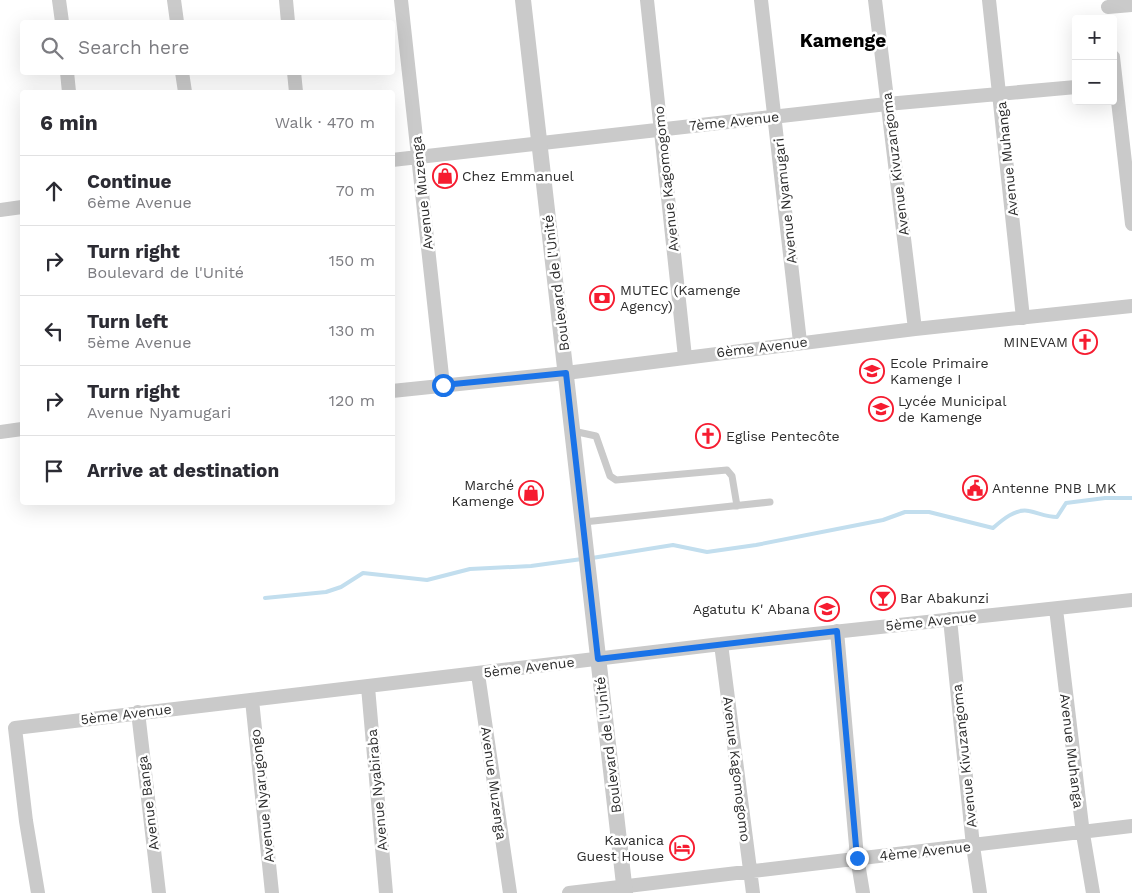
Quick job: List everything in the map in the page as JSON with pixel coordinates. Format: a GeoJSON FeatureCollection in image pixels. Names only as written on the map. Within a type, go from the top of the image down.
{"type":"FeatureCollection","features":[{"type":"Feature","properties":{"kind":"street"},"geometry":{"type":"LineString","coordinates":[[59,0],[62,20]]}},
{"type":"Feature","properties":{"kind":"street"},"geometry":{"type":"LineString","coordinates":[[174,0],[177,20]]}},
{"type":"Feature","properties":{"kind":"street"},"geometry":{"type":"LineString","coordinates":[[286,0],[288,20]]}},
{"type":"Feature","properties":{"kind":"street","name":"Avenue Muzenga"},"geometry":{"type":"LineString","coordinates":[[401,0],[443,385]]}},
{"type":"Feature","properties":{"kind":"street","name":"Boulevard de l'Unité"},"geometry":{"type":"LineString","coordinates":[[523,0],[625,890]]}},
{"type":"Feature","properties":{"kind":"street","name":"Avenue Kagomogomo"},"geometry":{"type":"LineString","coordinates":[[648,0],[685,357]]}},
{"type":"Feature","properties":{"kind":"street","name":"Avenue Nyamugari"},"geometry":{"type":"LineString","coordinates":[[761,0],[800,342]]}},
{"type":"Feature","properties":{"kind":"street","name":"Avenue Kivuzangoma"},"geometry":{"type":"LineString","coordinates":[[875,0],[915,329]]}},
{"type":"Feature","properties":{"kind":"street","name":"Avenue Muhanga"},"geometry":{"type":"LineString","coordinates":[[989,0],[1023,318]]}},
{"type":"Feature","properties":{"kind":"street"},"geometry":{"type":"LineString","coordinates":[[1108,8],[1132,5]]}},
{"type":"Feature","properties":{"kind":"street"},"geometry":{"type":"LineString","coordinates":[[67,75],[69,90]]}},
{"type":"Feature","properties":{"kind":"street"},"geometry":{"type":"LineString","coordinates":[[182,75],[185,90]]}},
{"type":"Feature","properties":{"kind":"street"},"geometry":{"type":"LineString","coordinates":[[294,75],[296,90]]}},
{"type":"Feature","properties":{"kind":"street","name":"7ème Avenue"},"geometry":{"type":"LineString","coordinates":[[395,160],[887,104],[1072,87]]}},
{"type":"Feature","properties":{"kind":"street"},"geometry":{"type":"LineString","coordinates":[[1117,93],[1127,138],[1132,224]]}},
{"type":"Feature","properties":{"kind":"street"},"geometry":{"type":"LineString","coordinates":[[0,210],[20,207]]}},
{"type":"Feature","properties":{"kind":"street","name":"6ème Avenue"},"geometry":{"type":"LineString","coordinates":[[395,391],[566,373],[800,342],[1132,306]]}},
{"type":"Feature","properties":{"kind":"street"},"geometry":{"type":"LineString","coordinates":[[0,432],[20,429]]}},
{"type":"Feature","properties":{"kind":"street","name":"5ème Avenue"},"geometry":{"type":"LineString","coordinates":[[38,893],[26,821],[15,728],[721,644],[1132,600]]}},
{"type":"Feature","properties":{"kind":"street","name":"Avenue Muhanga"},"geometry":{"type":"LineString","coordinates":[[1056,609],[1083,834],[1093,893]]}},
{"type":"Feature","properties":{"kind":"street","name":"Avenue Kivuzangoma"},"geometry":{"type":"LineString","coordinates":[[950,619],[972,846],[980,893]]}},
{"type":"Feature","properties":{"kind":"street"},"geometry":{"type":"LineString","coordinates":[[837,631],[857,858],[863,893]]}},
{"type":"Feature","properties":{"kind":"street","name":"Avenue Kagomogomo"},"geometry":{"type":"LineString","coordinates":[[721,644],[753,893]]}},
{"type":"Feature","properties":{"kind":"street","name":"Avenue Muzenga"},"geometry":{"type":"LineString","coordinates":[[478,674],[510,893]]}},
{"type":"Feature","properties":{"kind":"street","name":"Avenue Nyabiraba"},"geometry":{"type":"LineString","coordinates":[[368,687],[386,893]]}},
{"type":"Feature","properties":{"kind":"street","name":"Avenue Nyarugongo"},"geometry":{"type":"LineString","coordinates":[[252,700],[272,893]]}},
{"type":"Feature","properties":{"kind":"street","name":"Avenue Banga"},"geometry":{"type":"LineString","coordinates":[[138,712],[159,893]]}},
{"type":"Feature","properties":{"kind":"street","name":"4ème Avenue"},"geometry":{"type":"LineString","coordinates":[[569,893],[625,890],[857,858],[1083,834],[1132,826]]}},
{"type":"Feature","properties":{"kind":"lane"},"geometry":{"type":"LineString","coordinates":[[573,431],[596,436],[610,476],[616,480],[727,470],[732,476],[737,506]]}},
{"type":"Feature","properties":{"kind":"lane"},"geometry":{"type":"LineString","coordinates":[[583,522],[770,502]]}},
{"type":"Feature","properties":{"kind":"waterway"},"geometry":{"type":"LineString","coordinates":[[592,558],[673,545],[707,552],[756,545],[883,520],[905,512],[929,512],[993,528],[1010,515],[1019,511],[1029,511],[1057,517],[1066,503],[1105,498],[1132,498]]}},
{"type":"Feature","properties":{"kind":"waterway"},"geometry":{"type":"LineString","coordinates":[[265,598],[326,592],[341,587],[363,573],[427,580],[470,569],[531,566],[582,559]]}},
{"type":"Feature","properties":{"kind":"place","name":"Chez Emmanuel"},"geometry":{"type":"Point","coordinates":[445,176]}},
{"type":"Feature","properties":{"kind":"place","name":"MUTEC (Kamenge Agency)"},"geometry":{"type":"Point","coordinates":[602,298]}},
{"type":"Feature","properties":{"kind":"place","name":"MINEVAM"},"geometry":{"type":"Point","coordinates":[1085,342]}},
{"type":"Feature","properties":{"kind":"place","name":"Ecole Primaire Kamenge I"},"geometry":{"type":"Point","coordinates":[872,371]}},
{"type":"Feature","properties":{"kind":"place","name":"Lycée Municipal de Kamenge"},"geometry":{"type":"Point","coordinates":[881,409]}},
{"type":"Feature","properties":{"kind":"place","name":"Eglise Pentecôte"},"geometry":{"type":"Point","coordinates":[708,436]}},
{"type":"Feature","properties":{"kind":"place","name":"Antenne PNB LMK"},"geometry":{"type":"Point","coordinates":[975,488]}},
{"type":"Feature","properties":{"kind":"place","name":"Marché Kamenge"},"geometry":{"type":"Point","coordinates":[531,493]}},
{"type":"Feature","properties":{"kind":"place","name":"Bar Abakunzi"},"geometry":{"type":"Point","coordinates":[883,598]}},
{"type":"Feature","properties":{"kind":"place","name":"Agatutu K' Abana"},"geometry":{"type":"Point","coordinates":[827,609]}},
{"type":"Feature","properties":{"kind":"place","name":"Kavanica Guest House"},"geometry":{"type":"Point","coordinates":[682,848]}},
{"type":"Feature","properties":{"kind":"district","name":"Kamenge"},"geometry":{"type":"Point","coordinates":[843,40]}},
{"type":"Feature","properties":{"kind":"route"},"geometry":{"type":"LineString","coordinates":[[443,385],[566,373],[598,659],[837,631],[857,858]]}}]}
